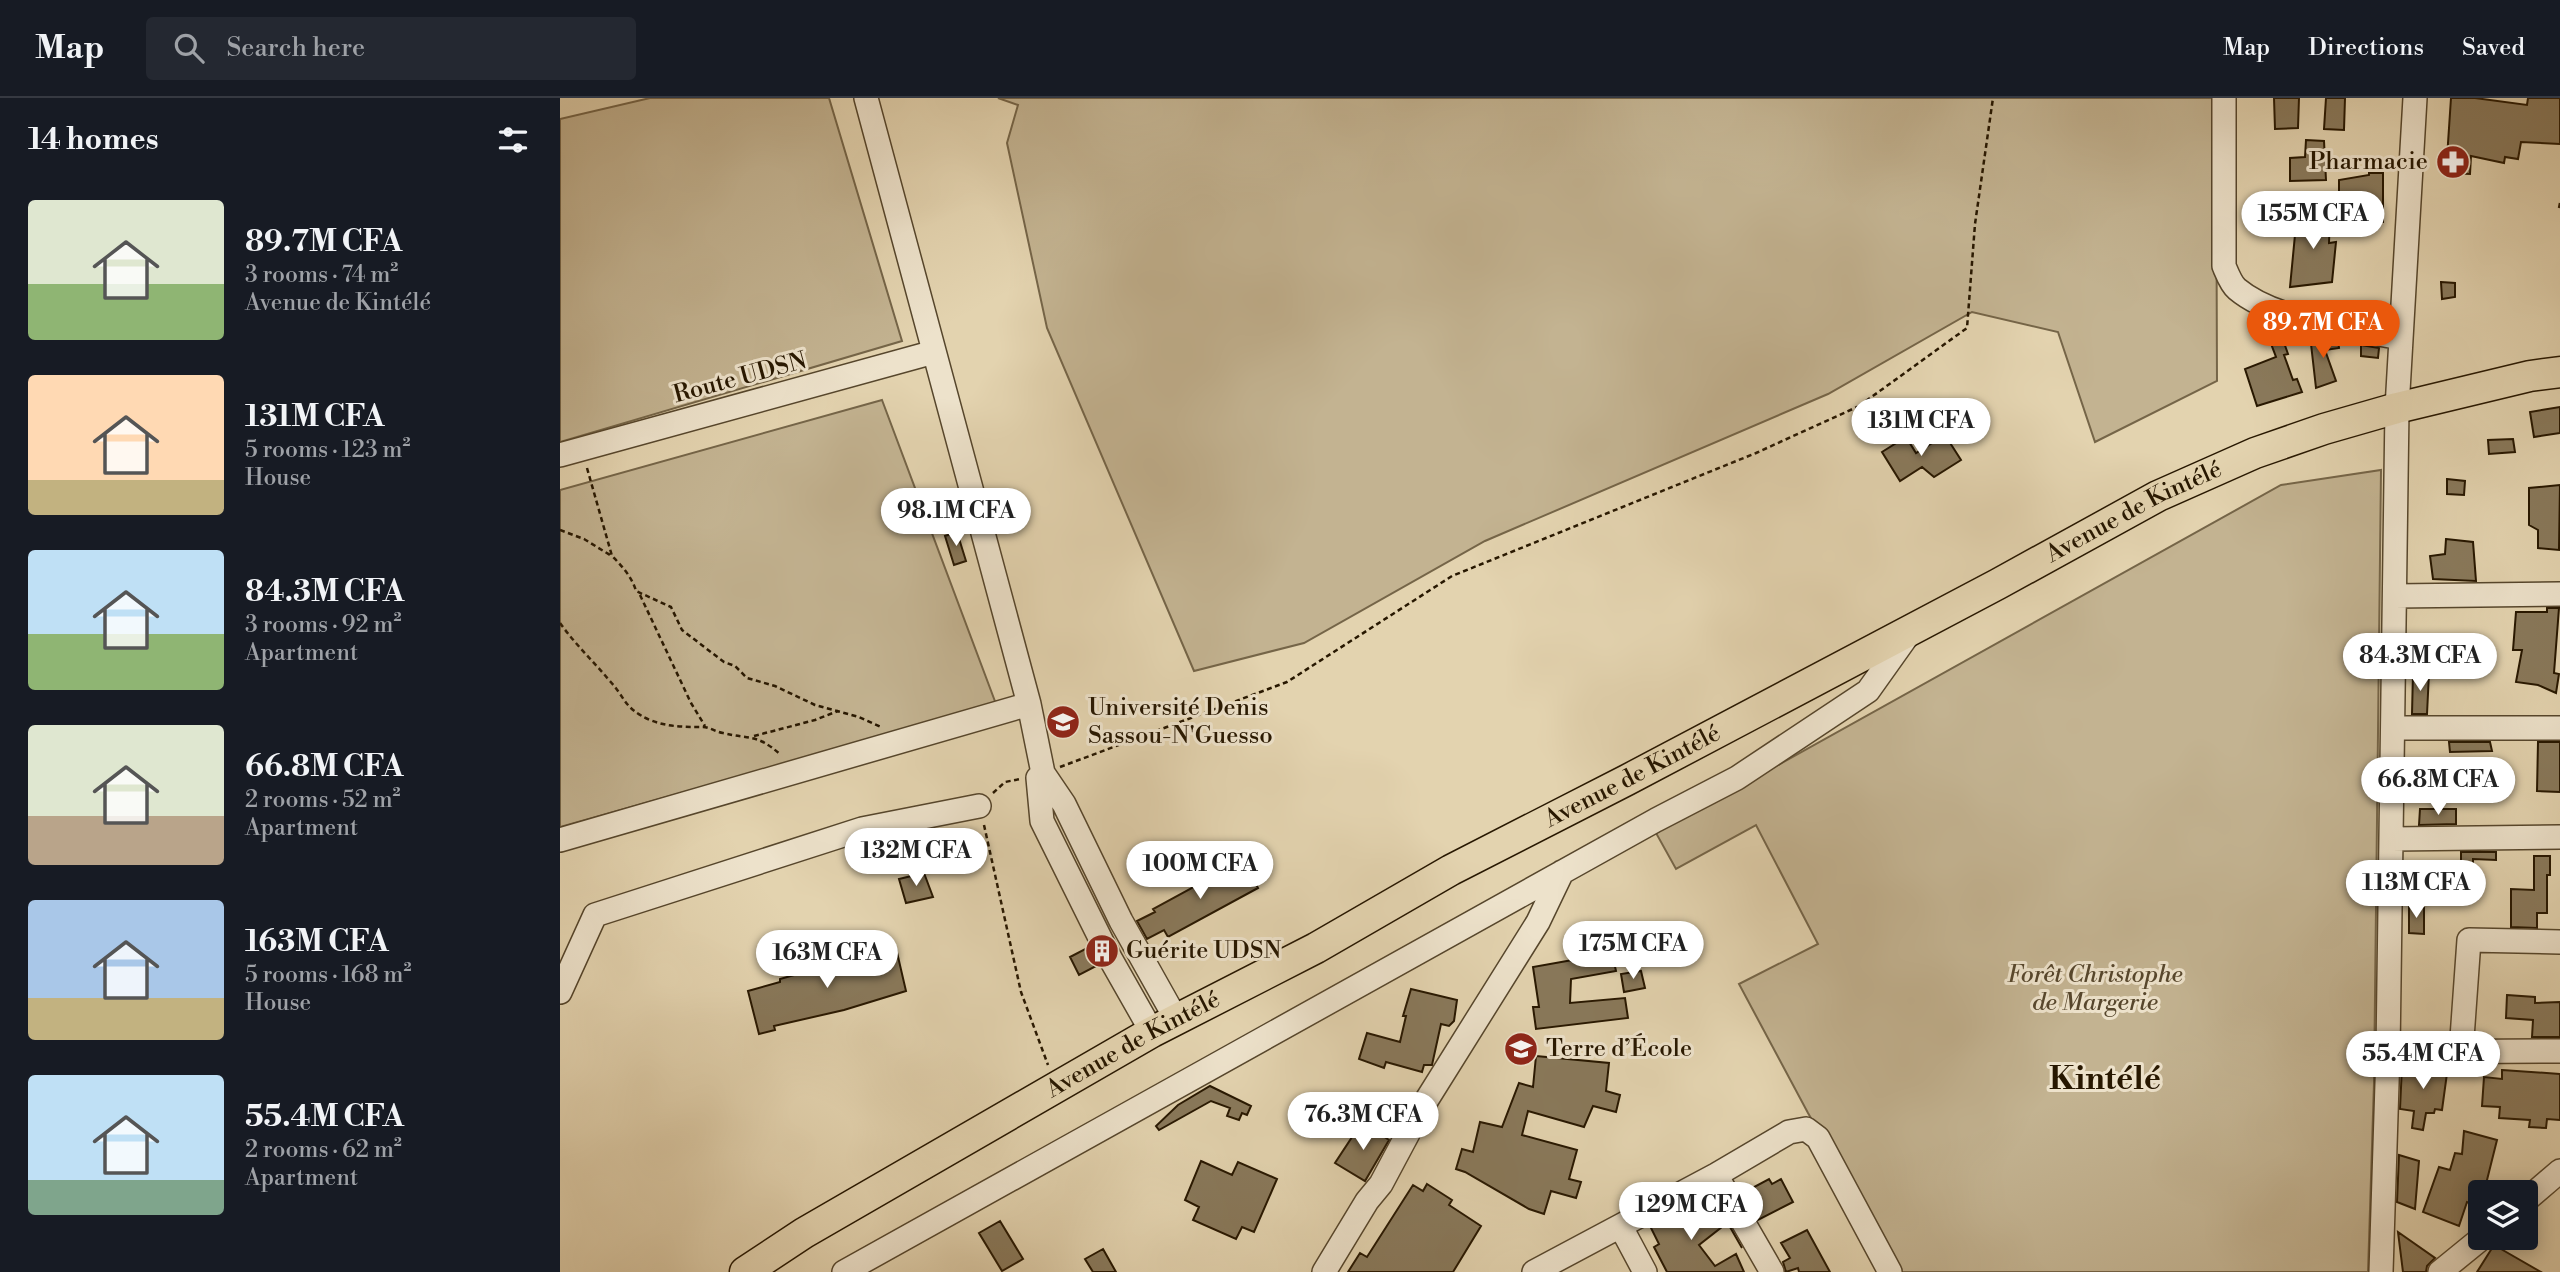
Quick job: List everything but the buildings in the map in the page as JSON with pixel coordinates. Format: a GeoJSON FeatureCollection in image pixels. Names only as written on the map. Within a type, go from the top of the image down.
{"type":"FeatureCollection","features":[{"type":"Feature","properties":{"kind":"main road","name":"Avenue de Kintélé"},"geometry":{"type":"LineString","coordinates":[[745,1272],[804,1233],[1056,1087],[1160,1019],[1316,948],[1451,870],[1912,630],[2158,495],[2255,453],[2324,429],[2397,408],[2530,376],[2560,372]]}},
{"type":"Feature","properties":{"kind":"street"},"geometry":{"type":"LineString","coordinates":[[866,98],[1029,704],[1043,774],[1064,804],[1121,921],[1160,1019]]}},
{"type":"Feature","properties":{"kind":"street"},"geometry":{"type":"LineString","coordinates":[[2224,98],[2224,266],[2235,288],[2267,308],[2330,325],[2401,338]]}},
{"type":"Feature","properties":{"kind":"street"},"geometry":{"type":"LineString","coordinates":[[2381,1272],[2392,839],[2397,408],[2415,98]]}},
{"type":"Feature","properties":{"kind":"street","name":"Route UDSN"},"geometry":{"type":"LineString","coordinates":[[570,452],[934,352]]}},
{"type":"Feature","properties":{"kind":"street"},"geometry":{"type":"LineString","coordinates":[[2395,596],[2560,594]]}},
{"type":"Feature","properties":{"kind":"street"},"geometry":{"type":"LineString","coordinates":[[844,1272],[1656,820],[1737,778],[1868,691],[1912,630]]}},
{"type":"Feature","properties":{"kind":"street"},"geometry":{"type":"LineString","coordinates":[[560,840],[1029,704]]}},
{"type":"Feature","properties":{"kind":"street"},"geometry":{"type":"LineString","coordinates":[[2394,728],[2560,728]]}},
{"type":"Feature","properties":{"kind":"street"},"geometry":{"type":"LineString","coordinates":[[560,992],[595,915],[862,830],[979,806]]}},
{"type":"Feature","properties":{"kind":"street"},"geometry":{"type":"LineString","coordinates":[[2392,839],[2560,837]]}},
{"type":"Feature","properties":{"kind":"street"},"geometry":{"type":"LineString","coordinates":[[1324,1272],[1367,1201],[1381,1184],[1421,1109],[1538,922],[1562,872]]}},
{"type":"Feature","properties":{"kind":"street"},"geometry":{"type":"LineString","coordinates":[[2461,1052],[2469,940],[2560,942]]}},
{"type":"Feature","properties":{"kind":"street"},"geometry":{"type":"LineString","coordinates":[[2388,1052],[2560,1051]]}},
{"type":"Feature","properties":{"kind":"street"},"geometry":{"type":"LineString","coordinates":[[1534,1272],[1716,1175],[1789,1132],[1806,1129],[1818,1138],[1891,1272]]}},
{"type":"Feature","properties":{"kind":"street"},"geometry":{"type":"LineString","coordinates":[[2538,1190],[2560,1171]]}},
{"type":"Feature","properties":{"kind":"street"},"geometry":{"type":"LineString","coordinates":[[1716,1175],[1772,1272]]}},
{"type":"Feature","properties":{"kind":"street"},"geometry":{"type":"LineString","coordinates":[[1621,1227],[1644,1272]]}},
{"type":"Feature","properties":{"kind":"street"},"geometry":{"type":"LineString","coordinates":[[2440,1272],[2468,1249]]}},
{"type":"Feature","properties":{"kind":"path"},"geometry":{"type":"LineString","coordinates":[[1056,1087],[1021,992],[979,806],[1005,782],[1043,774],[1287,682],[1452,576],[1756,453],[1857,407],[1966,328],[1975,224],[1993,98]]}},
{"type":"Feature","properties":{"kind":"path"},"geometry":{"type":"LineString","coordinates":[[2559,208],[2560,203]]}},
{"type":"Feature","properties":{"kind":"path"},"geometry":{"type":"LineString","coordinates":[[1857,407],[1919,423]]}},
{"type":"Feature","properties":{"kind":"path"},"geometry":{"type":"LineString","coordinates":[[570,452],[595,490],[599,514],[612,556]]}},
{"type":"Feature","properties":{"kind":"path"},"geometry":{"type":"LineString","coordinates":[[560,530],[612,556],[623,567],[645,602],[691,703],[705,726]]}},
{"type":"Feature","properties":{"kind":"path"},"geometry":{"type":"LineString","coordinates":[[639,594],[671,607],[682,629],[724,662],[735,666],[747,678],[815,705],[876,724],[900,743]]}},
{"type":"Feature","properties":{"kind":"path"},"geometry":{"type":"LineString","coordinates":[[560,624],[609,679],[625,704],[652,720],[668,725],[694,728],[705,726],[722,733],[753,736],[815,720],[838,711]]}},
{"type":"Feature","properties":{"kind":"path"},"geometry":{"type":"LineString","coordinates":[[753,736],[772,747],[800,771]]}},
{"type":"Feature","properties":{"kind":"green space"},"geometry":{"type":"Polygon","coordinates":[[[650,98],[829,98],[902,341],[560,442],[560,119],[650,98]]]}},
{"type":"Feature","properties":{"kind":"green space"},"geometry":{"type":"Polygon","coordinates":[[[998,98],[2216,98],[2217,381],[2095,442],[2058,332],[1972,312],[1828,394],[1485,541],[1304,643],[1194,671],[1047,328],[1007,143],[1018,105],[998,98]]]}},
{"type":"Feature","properties":{"kind":"green space"},"geometry":{"type":"Polygon","coordinates":[[[882,400],[996,704],[560,827],[560,490],[882,400]]]}},
{"type":"Feature","properties":{"kind":"green space","name":"Forêt Christophe de Margerie"},"geometry":{"type":"Polygon","coordinates":[[[2381,470],[2374,1083],[2368,1272],[1900,1272],[1808,1113],[1739,984],[1818,944],[1756,825],[1676,869],[1656,833],[2281,485],[2381,470]]]}},
{"type":"Feature","properties":{"kind":"place","name":"Pharmacie"},"geometry":{"type":"Point","coordinates":[2453,162]}},
{"type":"Feature","properties":{"kind":"place","name":"Université Denis Sassou-N'Guesso"},"geometry":{"type":"Point","coordinates":[1063,722]}},
{"type":"Feature","properties":{"kind":"place","name":"Guérite UDSN"},"geometry":{"type":"Point","coordinates":[1102,951]}},
{"type":"Feature","properties":{"kind":"place","name":"Terre d’École"},"geometry":{"type":"Point","coordinates":[1521,1049]}},
{"type":"Feature","properties":{"kind":"district","name":"Kintélé"},"geometry":{"type":"Point","coordinates":[2105,1079]}}]}
